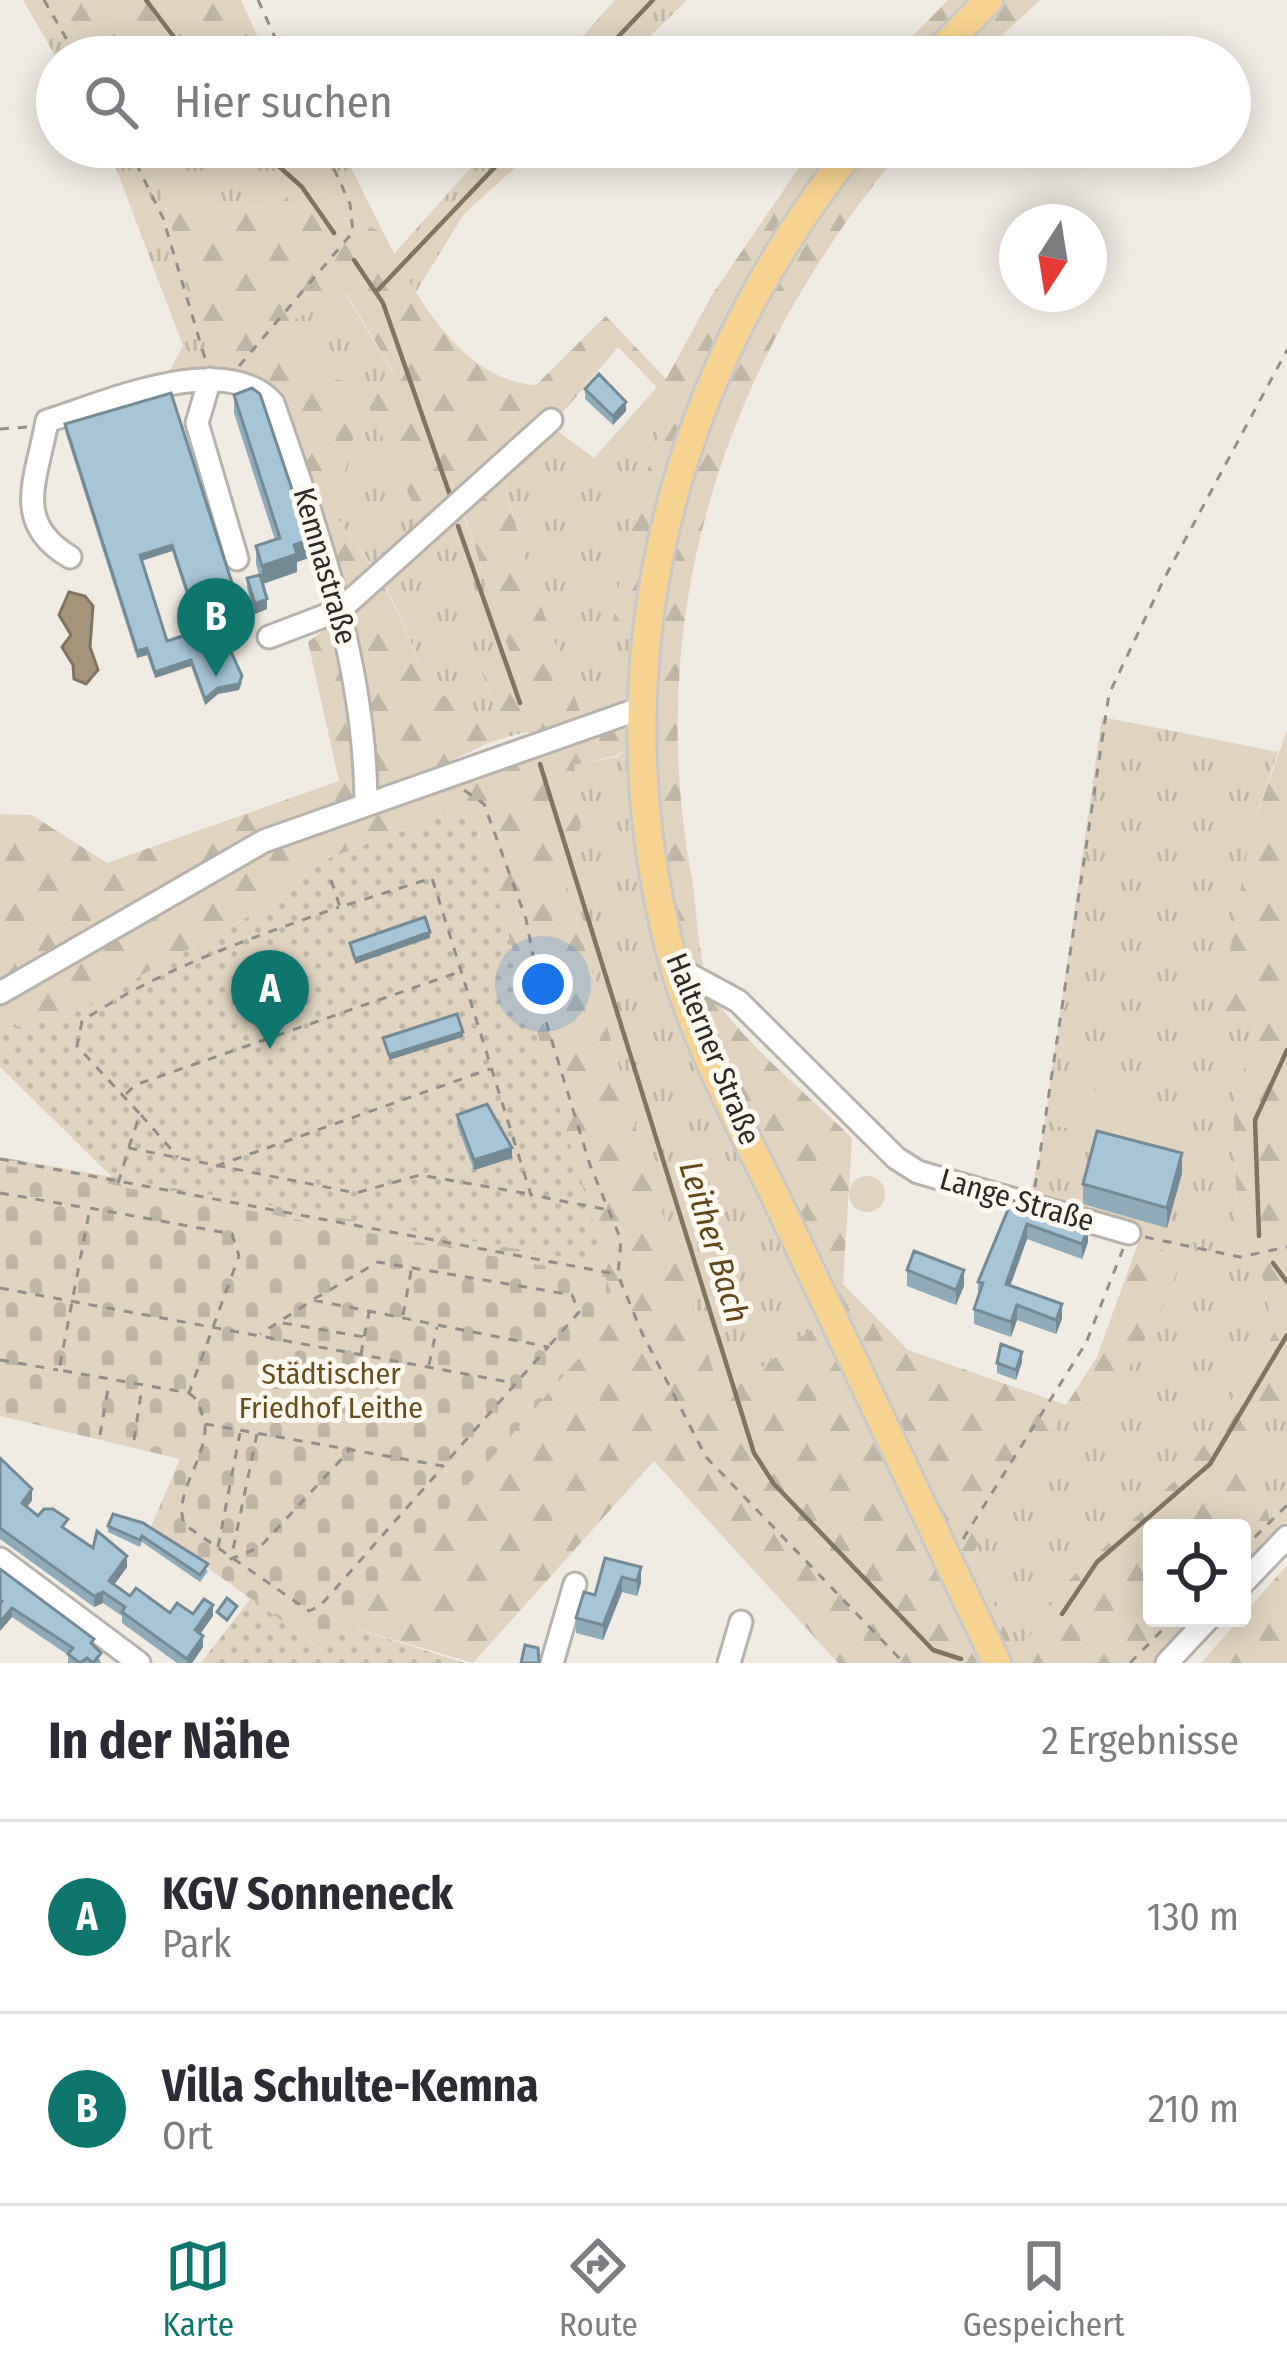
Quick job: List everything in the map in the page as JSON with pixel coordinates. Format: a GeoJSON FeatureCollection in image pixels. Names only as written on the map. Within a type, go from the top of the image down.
{"type":"FeatureCollection","features":[{"type":"Feature","properties":{"kind":"main road"},"geometry":{"type":"LineString","coordinates":[[954,36],[989,0]]}},
{"type":"Feature","properties":{"kind":"main road","name":"Halterner Straße"},"geometry":{"type":"LineString","coordinates":[[840,168],[760,285],[689,437],[656,562],[639,709],[646,830],[675,967],[734,1108],[997,1663]]}},
{"type":"Feature","properties":{"kind":"street"},"geometry":{"type":"LineString","coordinates":[[70,557],[45,542],[31,518],[47,421],[169,383],[219,380]]}},
{"type":"Feature","properties":{"kind":"street"},"geometry":{"type":"LineString","coordinates":[[219,380],[197,422],[237,559]]}},
{"type":"Feature","properties":{"kind":"street","name":"Kemnastraße"},"geometry":{"type":"LineString","coordinates":[[219,380],[265,394],[274,404],[340,610],[361,716],[366,802]]}},
{"type":"Feature","properties":{"kind":"street"},"geometry":{"type":"LineString","coordinates":[[269,637],[340,610],[551,420]]}},
{"type":"Feature","properties":{"kind":"street"},"geometry":{"type":"LineString","coordinates":[[0,993],[217,863],[366,802],[639,709]]}},
{"type":"Feature","properties":{"kind":"street","name":"Lange Straße"},"geometry":{"type":"LineString","coordinates":[[675,967],[737,1001],[896,1158],[938,1180],[1129,1233]]}},
{"type":"Feature","properties":{"kind":"street"},"geometry":{"type":"LineString","coordinates":[[1251,1575],[1287,1537]]}},
{"type":"Feature","properties":{"kind":"street"},"geometry":{"type":"LineString","coordinates":[[0,1559],[139,1663]]}},
{"type":"Feature","properties":{"kind":"street"},"geometry":{"type":"LineString","coordinates":[[552,1663],[575,1584]]}},
{"type":"Feature","properties":{"kind":"street"},"geometry":{"type":"LineString","coordinates":[[729,1663],[741,1622]]}},
{"type":"Feature","properties":{"kind":"street"},"geometry":{"type":"LineString","coordinates":[[1167,1663],[1201,1627]]}},
{"type":"Feature","properties":{"kind":"path"},"geometry":{"type":"LineString","coordinates":[[44,0],[65,36]]}},
{"type":"Feature","properties":{"kind":"path"},"geometry":{"type":"LineString","coordinates":[[258,0],[274,36]]}},
{"type":"Feature","properties":{"kind":"path"},"geometry":{"type":"LineString","coordinates":[[138,168],[163,218],[219,380],[353,232],[350,204],[334,168]]}},
{"type":"Feature","properties":{"kind":"path"},"geometry":{"type":"LineString","coordinates":[[1031,1203],[1109,694],[1163,579],[1287,350]]}},
{"type":"Feature","properties":{"kind":"path"},"geometry":{"type":"LineString","coordinates":[[0,429],[8,431]]}},
{"type":"Feature","properties":{"kind":"path"},"geometry":{"type":"LineString","coordinates":[[450,790],[477,795],[484,805],[526,919],[546,1022],[624,1257],[618,1275],[706,1457],[904,1663]]}},
{"type":"Feature","properties":{"kind":"path"},"geometry":{"type":"LineString","coordinates":[[180,1160],[77,1046],[82,1021],[132,988],[206,955],[432,878],[531,1195]]}},
{"type":"Feature","properties":{"kind":"path"},"geometry":{"type":"LineString","coordinates":[[331,880],[340,907]]}},
{"type":"Feature","properties":{"kind":"path"},"geometry":{"type":"LineString","coordinates":[[124,1095],[135,1084],[461,972]]}},
{"type":"Feature","properties":{"kind":"path"},"geometry":{"type":"LineString","coordinates":[[216,1167],[491,1068]]}},
{"type":"Feature","properties":{"kind":"path"},"geometry":{"type":"LineString","coordinates":[[118,1183],[140,1114]]}},
{"type":"Feature","properties":{"kind":"path"},"geometry":{"type":"LineString","coordinates":[[129,1148],[356,1192],[420,1175],[609,1210]]}},
{"type":"Feature","properties":{"kind":"path"},"geometry":{"type":"LineString","coordinates":[[0,1160],[618,1275]]}},
{"type":"Feature","properties":{"kind":"path"},"geometry":{"type":"LineString","coordinates":[[0,1193],[232,1234],[239,1256],[189,1393]]}},
{"type":"Feature","properties":{"kind":"path"},"geometry":{"type":"LineString","coordinates":[[59,1370],[90,1208]]}},
{"type":"Feature","properties":{"kind":"path"},"geometry":{"type":"LineString","coordinates":[[948,1559],[1039,1426],[1086,1343],[1129,1233]]}},
{"type":"Feature","properties":{"kind":"path","name":"Lange Straße"},"geometry":{"type":"LineString","coordinates":[[1129,1233],[1240,1257],[1287,1247]]}},
{"type":"Feature","properties":{"kind":"path"},"geometry":{"type":"LineString","coordinates":[[0,1360],[189,1393],[198,1402],[205,1424],[204,1453],[180,1516],[217,1549],[301,1606],[316,1610],[579,1312],[572,1295],[412,1266],[368,1264],[260,1334]]}},
{"type":"Feature","properties":{"kind":"path"},"geometry":{"type":"LineString","coordinates":[[403,1317],[412,1266]]}},
{"type":"Feature","properties":{"kind":"path"},"geometry":{"type":"LineString","coordinates":[[0,1288],[516,1383]]}},
{"type":"Feature","properties":{"kind":"path"},"geometry":{"type":"LineString","coordinates":[[313,1300],[548,1347]]}},
{"type":"Feature","properties":{"kind":"path"},"geometry":{"type":"LineString","coordinates":[[361,1354],[370,1310]]}},
{"type":"Feature","properties":{"kind":"path"},"geometry":{"type":"LineString","coordinates":[[279,1322],[364,1337]]}},
{"type":"Feature","properties":{"kind":"path"},"geometry":{"type":"LineString","coordinates":[[429,1366],[437,1324]]}},
{"type":"Feature","properties":{"kind":"path"},"geometry":{"type":"LineString","coordinates":[[100,1435],[110,1379]]}},
{"type":"Feature","properties":{"kind":"path"},"geometry":{"type":"LineString","coordinates":[[134,1441],[142,1385]]}},
{"type":"Feature","properties":{"kind":"path"},"geometry":{"type":"LineString","coordinates":[[205,1424],[443,1466]]}},
{"type":"Feature","properties":{"kind":"path"},"geometry":{"type":"LineString","coordinates":[[217,1549],[240,1431]]}},
{"type":"Feature","properties":{"kind":"path"},"geometry":{"type":"LineString","coordinates":[[231,1558],[257,1434]]}},
{"type":"Feature","properties":{"kind":"path"},"geometry":{"type":"LineString","coordinates":[[231,1558],[260,1546],[350,1450]]}},
{"type":"Feature","properties":{"kind":"path"},"geometry":{"type":"LineString","coordinates":[[1251,1541],[1287,1504]]}},
{"type":"Feature","properties":{"kind":"path"},"geometry":{"type":"LineString","coordinates":[[1130,1663],[1165,1627]]}},
{"type":"Feature","properties":{"kind":"green space"},"geometry":{"type":"Polygon","coordinates":[[[23,0],[51,0],[72,36],[44,36],[23,0]]]}},
{"type":"Feature","properties":{"kind":"green space"},"geometry":{"type":"Polygon","coordinates":[[[51,0],[241,0],[257,36],[72,36],[51,0]]]}},
{"type":"Feature","properties":{"kind":"green space"},"geometry":{"type":"Polygon","coordinates":[[[615,0],[687,0],[650,36],[583,36],[615,0]]]}},
{"type":"Feature","properties":{"kind":"green space"},"geometry":{"type":"Polygon","coordinates":[[[948,0],[1040,0],[1001,36],[913,36],[948,0]]]}},
{"type":"Feature","properties":{"kind":"green space"},"geometry":{"type":"Polygon","coordinates":[[[116,168],[351,168],[383,232],[341,216],[312,173],[277,207],[218,206],[160,190],[212,350],[228,368],[210,379],[167,375],[183,346],[116,168]]]}},
{"type":"Feature","properties":{"kind":"green space"},"geometry":{"type":"Polygon","coordinates":[[[470,168],[515,168],[464,214],[414,295],[394,254],[470,168]]]}},
{"type":"Feature","properties":{"kind":"green space"},"geometry":{"type":"Polygon","coordinates":[[[799,168],[888,168],[843,227],[790,311],[747,399],[713,489],[691,583],[679,679],[679,778],[708,985],[725,1013],[759,1050],[852,1138],[843,1284],[908,1350],[1066,1405],[1097,1357],[1139,1240],[1182,1259],[1164,1304],[1106,1410],[1068,1407],[971,1556],[1017,1654],[1067,1582],[1190,1466],[1274,1333],[1260,1267],[1238,1230],[1233,1110],[1256,1021],[1220,1009],[1250,835],[1287,730],[1287,1399],[1248,1441],[1235,1436],[1251,1452],[1274,1534],[1251,1558],[1251,1519],[1143,1519],[1143,1627],[1186,1627],[1165,1649],[1186,1663],[998,1663],[691,1007],[654,875],[647,629],[613,621],[630,527],[669,400],[618,347],[504,482],[529,573],[586,727],[522,733],[502,722],[480,668],[511,656],[461,506],[422,524],[359,385],[397,378],[346,293],[273,330],[279,355],[327,379],[346,381],[353,414],[352,446],[343,475],[324,503],[386,590],[428,689],[465,708],[488,743],[380,796],[637,710],[638,741],[616,756],[574,765],[581,827],[561,864],[647,1166],[716,1379],[747,1380],[829,1315],[995,1663],[838,1663],[654,1461],[473,1663],[344,1625],[619,1312],[605,1277],[0,1164],[0,1157],[605,1264],[470,805],[317,863],[287,893],[253,914],[66,1017],[0,1030],[0,814],[32,815],[107,863],[339,781],[308,642],[348,612],[271,387],[228,368],[212,351],[159,189],[218,206],[277,207],[312,172],[341,216],[383,232],[425,307],[463,351],[485,368],[509,380],[536,385],[606,316],[666,379],[712,295],[799,168]]]}},
{"type":"Feature","properties":{"kind":"green space"},"geometry":{"type":"Polygon","coordinates":[[[345,293],[397,379],[360,386],[422,523],[460,505],[511,656],[480,669],[502,722],[522,733],[488,743],[465,708],[428,689],[387,590],[324,503],[327,379],[279,355],[273,330],[345,293]]]}},
{"type":"Feature","properties":{"kind":"green space"},"geometry":{"type":"Polygon","coordinates":[[[658,386],[669,400],[630,527],[613,620],[644,629],[637,709],[586,727],[529,573],[504,481],[552,427],[594,458],[658,386]]]}},
{"type":"Feature","properties":{"kind":"green space"},"geometry":{"type":"Polygon","coordinates":[[[1102,717],[1278,752],[1250,835],[1256,1020],[1233,1110],[1238,1230],[1260,1267],[1274,1333],[1190,1466],[1067,1582],[1017,1655],[971,1556],[1068,1406],[1181,1259],[1139,1240],[1142,1230],[1030,1193],[1040,1155],[1102,717]]]}},
{"type":"Feature","properties":{"kind":"green space"},"geometry":{"type":"Polygon","coordinates":[[[638,741],[641,808],[829,1315],[747,1380],[716,1380],[647,1166],[561,864],[581,827],[573,765],[617,757],[638,741]]]}},
{"type":"Feature","properties":{"kind":"green space"},"geometry":{"type":"Polygon","coordinates":[[[470,805],[606,1265],[112,1177],[0,1067],[0,1030],[66,1017],[253,914],[287,893],[317,863],[470,805]]]}},
{"type":"Feature","properties":{"kind":"green space"},"geometry":{"type":"Polygon","coordinates":[[[1067,1084],[1193,1112],[1184,1155],[1057,1126],[1067,1084]]]}},
{"type":"Feature","properties":{"kind":"green space","name":"Städtischer Friedhof Leithe"},"geometry":{"type":"Polygon","coordinates":[[[0,1164],[605,1277],[619,1312],[323,1651],[151,1527],[180,1459],[0,1416],[0,1164]]]}},
{"type":"Feature","properties":{"kind":"green space"},"geometry":{"type":"Polygon","coordinates":[[[867,1176],[880,1181],[885,1194],[880,1207],[867,1212],[854,1207],[849,1194],[854,1181],[867,1176]]]}},
{"type":"Feature","properties":{"kind":"green space"},"geometry":{"type":"Polygon","coordinates":[[[1287,1399],[1287,1522],[1274,1534],[1251,1452],[1231,1433],[1248,1441],[1287,1399]]]}},
{"type":"Feature","properties":{"kind":"green space"},"geometry":{"type":"Polygon","coordinates":[[[1287,1565],[1287,1663],[1201,1663],[1233,1627],[1251,1627],[1251,1606],[1287,1565]]]}},
{"type":"Feature","properties":{"kind":"green space"},"geometry":{"type":"Polygon","coordinates":[[[251,1598],[322,1651],[344,1625],[465,1663],[201,1663],[251,1598]]]}},
{"type":"Feature","properties":{"kind":"shaded area"},"geometry":{"type":"Polygon","coordinates":[[[69,592],[85,596],[93,606],[90,647],[98,670],[86,684],[74,679],[73,665],[62,647],[71,635],[59,615],[69,592]]]}},
{"type":"Feature","properties":{"kind":"building"},"geometry":{"type":"Polygon","coordinates":[[[599,374],[626,402],[613,416],[585,389],[599,374]]]}},
{"type":"Feature","properties":{"kind":"building"},"geometry":{"type":"Polygon","coordinates":[[[252,388],[260,394],[309,540],[294,545],[297,554],[262,566],[256,546],[280,538],[234,395],[252,388]]]}},
{"type":"Feature","properties":{"kind":"building"},"geometry":{"type":"Polygon","coordinates":[[[171,393],[232,583],[211,590],[213,599],[192,606],[172,545],[140,555],[167,641],[205,629],[210,646],[228,645],[242,676],[239,684],[218,688],[205,699],[191,660],[155,672],[147,648],[137,651],[65,424],[171,393]]]}},
{"type":"Feature","properties":{"kind":"building"},"geometry":{"type":"Polygon","coordinates":[[[260,575],[267,599],[255,604],[247,578],[260,575]]]}},
{"type":"Feature","properties":{"kind":"building"},"geometry":{"type":"Polygon","coordinates":[[[425,917],[430,932],[355,959],[350,943],[425,917]]]}},
{"type":"Feature","properties":{"kind":"building"},"geometry":{"type":"Polygon","coordinates":[[[457,1014],[463,1032],[389,1055],[383,1038],[457,1014]]]}},
{"type":"Feature","properties":{"kind":"building"},"geometry":{"type":"Polygon","coordinates":[[[487,1104],[512,1148],[474,1160],[457,1115],[487,1104]]]}},
{"type":"Feature","properties":{"kind":"building"},"geometry":{"type":"Polygon","coordinates":[[[1097,1131],[1182,1153],[1167,1208],[1083,1184],[1097,1131]]]}},
{"type":"Feature","properties":{"kind":"building"},"geometry":{"type":"Polygon","coordinates":[[[1012,1200],[1088,1228],[1082,1244],[1027,1224],[1006,1284],[1062,1304],[1056,1320],[1017,1305],[1011,1322],[974,1309],[983,1283],[978,1282],[1012,1200]]]}},
{"type":"Feature","properties":{"kind":"building"},"geometry":{"type":"Polygon","coordinates":[[[914,1251],[964,1270],[956,1290],[907,1270],[914,1251]]]}},
{"type":"Feature","properties":{"kind":"building"},"geometry":{"type":"Polygon","coordinates":[[[1001,1344],[1022,1352],[1016,1370],[997,1363],[1001,1344]]]}},
{"type":"Feature","properties":{"kind":"building"},"geometry":{"type":"Polygon","coordinates":[[[0,1458],[32,1489],[22,1503],[38,1516],[44,1509],[53,1509],[68,1519],[62,1527],[93,1548],[97,1531],[127,1556],[109,1581],[130,1596],[136,1588],[170,1613],[177,1603],[193,1614],[204,1599],[213,1605],[195,1630],[203,1636],[187,1659],[122,1612],[125,1607],[103,1592],[94,1596],[0,1528],[0,1458]]]}},
{"type":"Feature","properties":{"kind":"building"},"geometry":{"type":"Polygon","coordinates":[[[113,1514],[143,1523],[208,1564],[200,1575],[142,1536],[140,1540],[108,1526],[113,1514]]]}},
{"type":"Feature","properties":{"kind":"building"},"geometry":{"type":"Polygon","coordinates":[[[605,1558],[641,1567],[637,1581],[622,1577],[603,1625],[576,1618],[584,1592],[595,1595],[605,1558]]]}},
{"type":"Feature","properties":{"kind":"building"},"geometry":{"type":"Polygon","coordinates":[[[0,1569],[94,1639],[91,1643],[101,1653],[93,1663],[87,1658],[80,1663],[68,1654],[73,1648],[12,1608],[0,1622],[0,1569]]]}},
{"type":"Feature","properties":{"kind":"building"},"geometry":{"type":"Polygon","coordinates":[[[227,1598],[237,1606],[227,1620],[217,1612],[227,1598]]]}},
{"type":"Feature","properties":{"kind":"building"},"geometry":{"type":"Polygon","coordinates":[[[525,1645],[538,1648],[539,1663],[521,1663],[525,1645]]]}},
{"type":"Feature","properties":{"kind":"waterway","name":"Leither Bach"},"geometry":{"type":"LineString","coordinates":[[146,0],[173,36]]}},
{"type":"Feature","properties":{"kind":"waterway"},"geometry":{"type":"LineString","coordinates":[[619,36],[653,0]]}},
{"type":"Feature","properties":{"kind":"waterway","name":"Leither Bach"},"geometry":{"type":"LineString","coordinates":[[281,168],[302,187],[334,233]]}},
{"type":"Feature","properties":{"kind":"waterway"},"geometry":{"type":"LineString","coordinates":[[377,291],[494,168]]}},
{"type":"Feature","properties":{"kind":"waterway","name":"Leither Bach"},"geometry":{"type":"LineString","coordinates":[[354,260],[383,303],[450,495]]}},
{"type":"Feature","properties":{"kind":"waterway","name":"Leither Bach"},"geometry":{"type":"LineString","coordinates":[[458,526],[520,703]]}},
{"type":"Feature","properties":{"kind":"waterway","name":"Leither Bach"},"geometry":{"type":"LineString","coordinates":[[540,764],[754,1453],[774,1484],[933,1650],[961,1659]]}},
{"type":"Feature","properties":{"kind":"waterway"},"geometry":{"type":"LineString","coordinates":[[1259,1236],[1255,1120],[1287,1050]]}},
{"type":"Feature","properties":{"kind":"waterway"},"geometry":{"type":"LineString","coordinates":[[1273,1263],[1287,1282]]}},
{"type":"Feature","properties":{"kind":"waterway"},"geometry":{"type":"LineString","coordinates":[[1062,1614],[1097,1562],[1210,1464],[1287,1335]]}},
{"type":"Feature","properties":{"kind":"place","name":"Villa Schulte-Kemna"},"geometry":{"type":"Point","coordinates":[216,677]}},
{"type":"Feature","properties":{"kind":"place","name":"KGV Sonneneck"},"geometry":{"type":"Point","coordinates":[270,1049]}}]}
